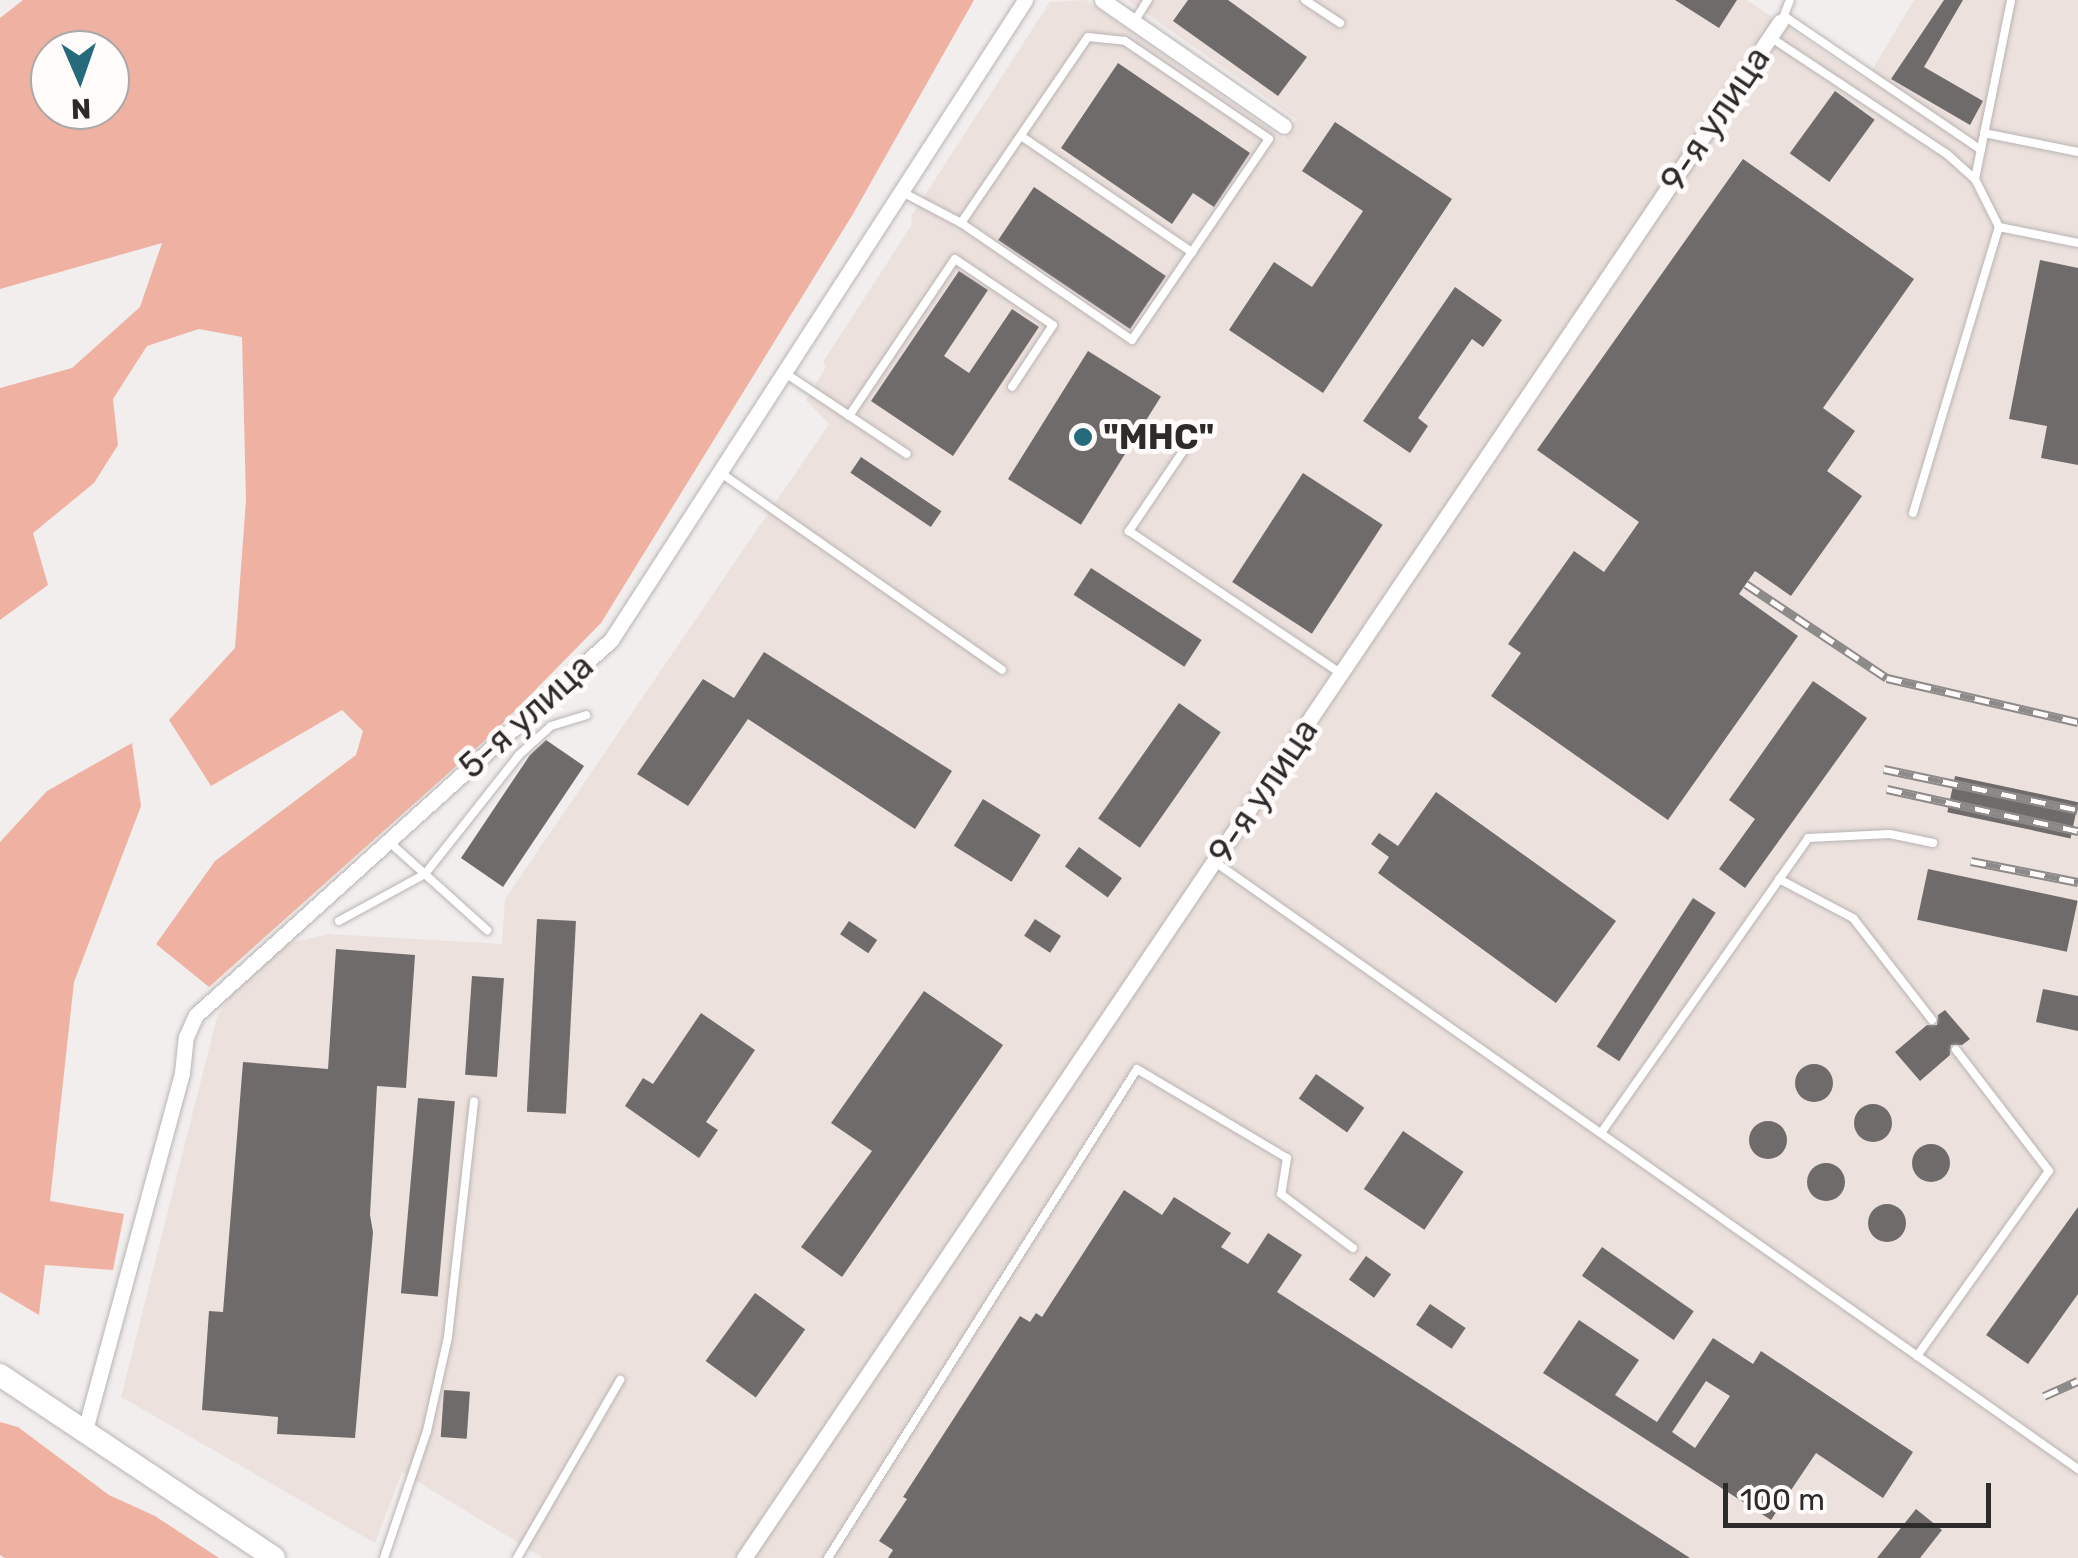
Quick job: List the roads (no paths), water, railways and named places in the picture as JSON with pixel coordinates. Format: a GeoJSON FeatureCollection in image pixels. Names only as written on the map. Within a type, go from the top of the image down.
{"type":"FeatureCollection","features":[{"type":"Feature","properties":{"kind":"main road"},"geometry":{"type":"LineString","coordinates":[[0,1375],[274,1558]]}},
{"type":"Feature","properties":{"kind":"street","name":"5-я улица"},"geometry":{"type":"LineString","coordinates":[[85,1430],[182,1073],[186,1037],[196,1016],[611,640],[1025,0]]}},
{"type":"Feature","properties":{"kind":"street"},"geometry":{"type":"LineString","coordinates":[[1102,0],[1284,126]]}},
{"type":"Feature","properties":{"kind":"street","name":"9-я улица"},"geometry":{"type":"LineString","coordinates":[[744,1558],[1782,19]]}},
{"type":"Feature","properties":{"kind":"lane"},"geometry":{"type":"LineString","coordinates":[[1134,22],[1148,0]]}},
{"type":"Feature","properties":{"kind":"lane"},"geometry":{"type":"LineString","coordinates":[[1305,0],[1340,24]]}},
{"type":"Feature","properties":{"kind":"lane"},"geometry":{"type":"LineString","coordinates":[[1790,0],[1782,19],[1981,150]]}},
{"type":"Feature","properties":{"kind":"lane"},"geometry":{"type":"LineString","coordinates":[[1975,179],[2011,0]]}},
{"type":"Feature","properties":{"kind":"lane"},"geometry":{"type":"LineString","coordinates":[[902,192],[961,224],[1132,340],[1269,139],[1126,41],[1088,37],[961,224]]}},
{"type":"Feature","properties":{"kind":"lane"},"geometry":{"type":"LineString","coordinates":[[1770,37],[1948,155],[1975,179],[2000,227],[1913,513]]}},
{"type":"Feature","properties":{"kind":"lane"},"geometry":{"type":"LineString","coordinates":[[1984,133],[2078,152]]}},
{"type":"Feature","properties":{"kind":"lane"},"geometry":{"type":"LineString","coordinates":[[1021,136],[1192,252]]}},
{"type":"Feature","properties":{"kind":"lane"},"geometry":{"type":"LineString","coordinates":[[2000,227],[2078,242]]}},
{"type":"Feature","properties":{"kind":"lane"},"geometry":{"type":"LineString","coordinates":[[849,416],[954,258],[1054,325],[1012,387]]}},
{"type":"Feature","properties":{"kind":"lane"},"geometry":{"type":"LineString","coordinates":[[785,373],[906,454]]}},
{"type":"Feature","properties":{"kind":"lane"},"geometry":{"type":"LineString","coordinates":[[1196,432],[1129,531],[1342,674]]}},
{"type":"Feature","properties":{"kind":"lane"},"geometry":{"type":"LineString","coordinates":[[721,473],[772,504],[1002,670]]}},
{"type":"Feature","properties":{"kind":"lane"},"geometry":{"type":"LineString","coordinates":[[340,921],[425,874],[518,756],[551,726],[586,715]]}},
{"type":"Feature","properties":{"kind":"lane"},"geometry":{"type":"LineString","coordinates":[[1601,1133],[1808,838],[1890,834],[1932,843]]}},
{"type":"Feature","properties":{"kind":"lane"},"geometry":{"type":"LineString","coordinates":[[387,840],[486,930]]}},
{"type":"Feature","properties":{"kind":"lane"},"geometry":{"type":"LineString","coordinates":[[1214,861],[2078,1469]]}},
{"type":"Feature","properties":{"kind":"lane"},"geometry":{"type":"LineString","coordinates":[[1780,879],[1854,918],[1932,1020]]}},
{"type":"Feature","properties":{"kind":"lane"},"geometry":{"type":"LineString","coordinates":[[1918,1356],[2049,1171],[1956,1050]]}},
{"type":"Feature","properties":{"kind":"lane"},"geometry":{"type":"LineString","coordinates":[[828,1558],[1138,1070],[1287,1158],[1281,1194],[1353,1248]]}},
{"type":"Feature","properties":{"kind":"lane"},"geometry":{"type":"LineString","coordinates":[[384,1558],[427,1431],[448,1338],[474,1101]]}},
{"type":"Feature","properties":{"kind":"lane"},"geometry":{"type":"LineString","coordinates":[[518,1558],[620,1380]]}},
{"type":"Feature","properties":{"kind":"railway"},"geometry":{"type":"LineString","coordinates":[[1746,584],[1887,678],[2078,722]]}},
{"type":"Feature","properties":{"kind":"railway"},"geometry":{"type":"LineString","coordinates":[[1884,769],[2078,810]]}},
{"type":"Feature","properties":{"kind":"railway"},"geometry":{"type":"LineString","coordinates":[[1887,789],[2078,831]]}},
{"type":"Feature","properties":{"kind":"railway"},"geometry":{"type":"LineString","coordinates":[[1971,861],[2078,882]]}},
{"type":"Feature","properties":{"kind":"railway"},"geometry":{"type":"LineString","coordinates":[[2044,1396],[2078,1381]]}},
{"type":"Feature","properties":{"kind":"place","name":"\"МНС\""},"geometry":{"type":"Point","coordinates":[1083,437]}}]}
